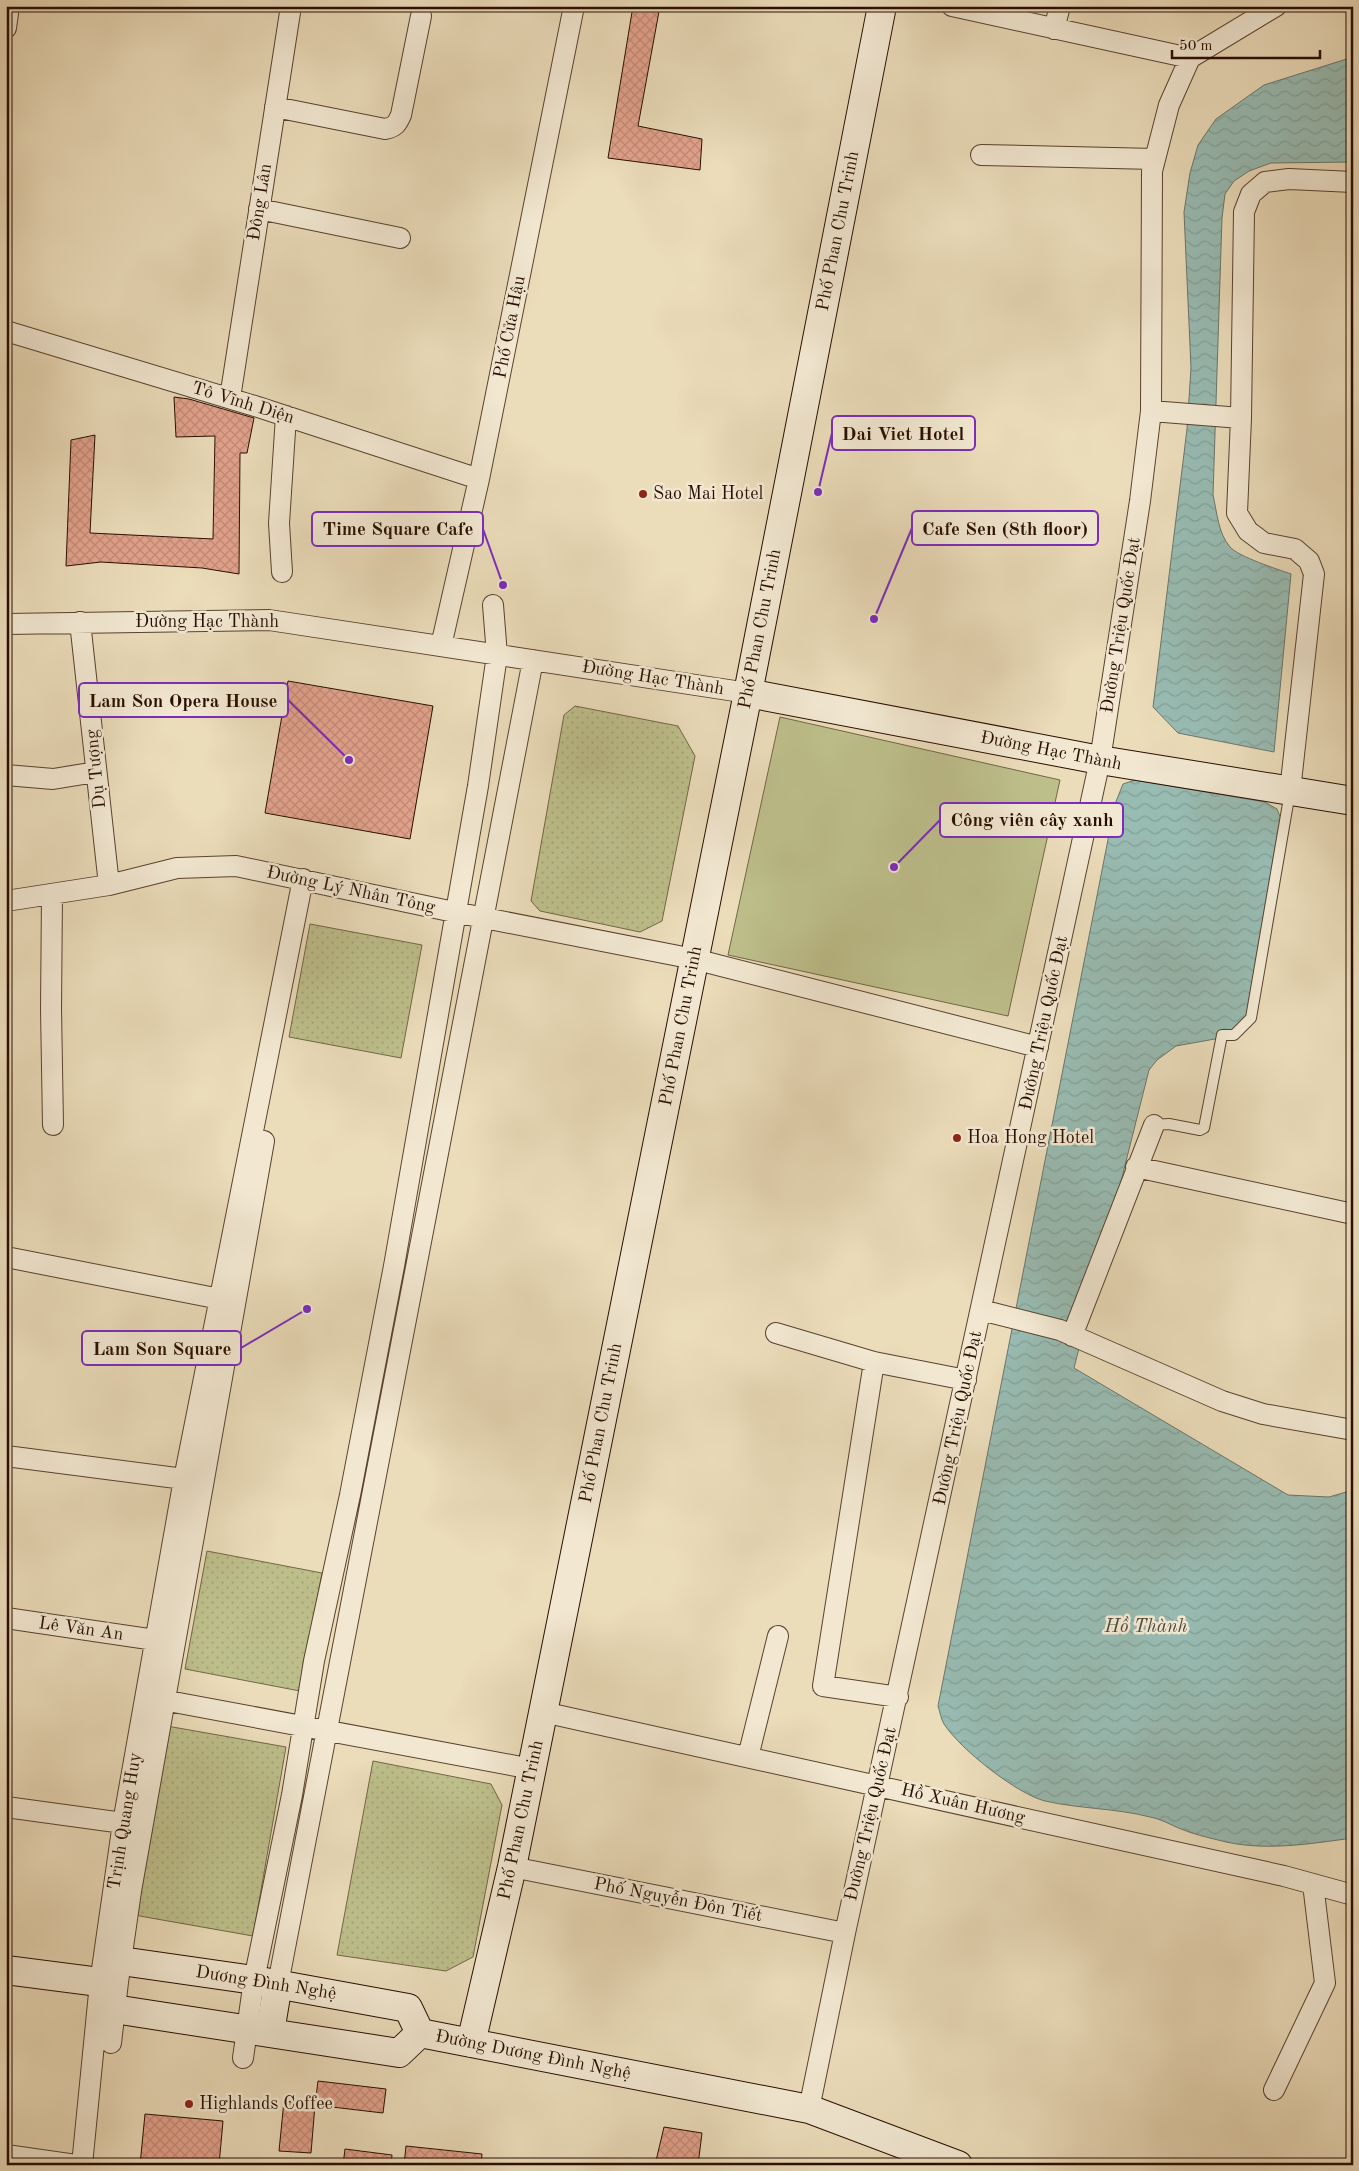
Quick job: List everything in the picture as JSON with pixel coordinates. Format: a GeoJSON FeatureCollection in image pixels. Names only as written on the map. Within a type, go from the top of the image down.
{"type":"FeatureCollection","features":[{"type":"Feature","properties":{"kind":"street"},"geometry":{"type":"LineString","coordinates":[[6,28],[9,6]]}},
{"type":"Feature","properties":{"kind":"street","name":"Đông Lân"},"geometry":{"type":"LineString","coordinates":[[230,398],[291,6]]}},
{"type":"Feature","properties":{"kind":"street","name":"Phố Cửa Hậu"},"geometry":{"type":"LineString","coordinates":[[441,646],[479,479],[574,6]]}},
{"type":"Feature","properties":{"kind":"street","name":"Phố Phan Chu Trinh"},"geometry":{"type":"LineString","coordinates":[[471,2043],[512,1867],[532,1769],[748,693],[882,6]]}},
{"type":"Feature","properties":{"kind":"street"},"geometry":{"type":"LineString","coordinates":[[952,6],[1190,58],[1276,6]]}},
{"type":"Feature","properties":{"kind":"street"},"geometry":{"type":"LineString","coordinates":[[1054,29],[1060,6]]}},
{"type":"Feature","properties":{"kind":"street"},"geometry":{"type":"LineString","coordinates":[[275,107],[385,129],[393,128],[398,124],[401,115],[421,16]]}},
{"type":"Feature","properties":{"kind":"street","name":"Đường Triệu Quốc Đạt"},"geometry":{"type":"LineString","coordinates":[[808,2109],[1100,760],[1140,500],[1151,411],[1152,171],[1169,105],[1190,58]]}},
{"type":"Feature","properties":{"kind":"street"},"geometry":{"type":"LineString","coordinates":[[981,155],[1155,159]]}},
{"type":"Feature","properties":{"kind":"street"},"geometry":{"type":"LineString","coordinates":[[1290,791],[1314,574],[1309,561],[1295,549],[1264,542],[1248,530],[1237,513],[1241,418],[1244,212],[1251,194],[1265,182],[1289,179],[1353,182]]}},
{"type":"Feature","properties":{"kind":"street"},"geometry":{"type":"LineString","coordinates":[[259,209],[400,238]]}},
{"type":"Feature","properties":{"kind":"street","name":"Tô Vĩnh Diện"},"geometry":{"type":"LineString","coordinates":[[6,331],[230,398],[479,479]]}},
{"type":"Feature","properties":{"kind":"street"},"geometry":{"type":"LineString","coordinates":[[1151,411],[1241,418]]}},
{"type":"Feature","properties":{"kind":"street"},"geometry":{"type":"LineString","coordinates":[[282,572],[279,523],[286,416]]}},
{"type":"Feature","properties":{"kind":"street"},"geometry":{"type":"LineString","coordinates":[[243,2058],[258,2030],[302,1726],[394,1266],[454,912],[478,786],[497,655],[493,604]]}},
{"type":"Feature","properties":{"kind":"street","name":"Đường Hạc Thành"},"geometry":{"type":"LineString","coordinates":[[6,624],[269,620],[748,693],[1100,760],[1353,801]]}},
{"type":"Feature","properties":{"kind":"street","name":"Dụ Tượng"},"geometry":{"type":"LineString","coordinates":[[80,622],[109,885]]}},
{"type":"Feature","properties":{"kind":"street"},"geometry":{"type":"LineString","coordinates":[[266,1982],[327,1730],[533,660]]}},
{"type":"Feature","properties":{"kind":"street"},"geometry":{"type":"LineString","coordinates":[[6,775],[53,779],[96,772]]}},
{"type":"Feature","properties":{"kind":"street","name":"Đường Lý Nhân Tông"},"geometry":{"type":"LineString","coordinates":[[6,901],[109,885],[177,868],[236,866],[309,877],[454,912],[484,916],[694,959],[1038,1047]]}},
{"type":"Feature","properties":{"kind":"street"},"geometry":{"type":"LineString","coordinates":[[111,2043],[111,1984],[132,1891],[309,877]]}},
{"type":"Feature","properties":{"kind":"street","name":"Trịnh Quang Huy"},"geometry":{"type":"LineString","coordinates":[[82,2165],[111,1984],[123,1823],[155,1640],[184,1479],[220,1299],[309,877]]}},
{"type":"Feature","properties":{"kind":"street"},"geometry":{"type":"LineString","coordinates":[[52,894],[50,1008],[53,1125]]}},
{"type":"Feature","properties":{"kind":"street"},"geometry":{"type":"LineString","coordinates":[[1066,1333],[1154,1125]]}},
{"type":"Feature","properties":{"kind":"street"},"geometry":{"type":"LineString","coordinates":[[1136,1167],[1353,1214]]}},
{"type":"Feature","properties":{"kind":"street"},"geometry":{"type":"LineString","coordinates":[[6,1258],[220,1299]]}},
{"type":"Feature","properties":{"kind":"street"},"geometry":{"type":"LineString","coordinates":[[981,1310],[1066,1333],[1241,1407],[1263,1414],[1353,1430]]}},
{"type":"Feature","properties":{"kind":"street"},"geometry":{"type":"LineString","coordinates":[[776,1333],[874,1362],[966,1380]]}},
{"type":"Feature","properties":{"kind":"street"},"geometry":{"type":"LineString","coordinates":[[874,1362],[822,1686],[898,1696]]}},
{"type":"Feature","properties":{"kind":"street"},"geometry":{"type":"LineString","coordinates":[[6,1456],[184,1479]]}},
{"type":"Feature","properties":{"kind":"street","name":"Lê Văn An"},"geometry":{"type":"LineString","coordinates":[[6,1618],[155,1640]]}},
{"type":"Feature","properties":{"kind":"street"},"geometry":{"type":"LineString","coordinates":[[748,1757],[778,1636]]}},
{"type":"Feature","properties":{"kind":"street"},"geometry":{"type":"LineString","coordinates":[[145,1697],[532,1769]]}},
{"type":"Feature","properties":{"kind":"street","name":"Hồ Xuân Hương"},"geometry":{"type":"LineString","coordinates":[[543,1712],[1313,1884],[1353,1895]]}},
{"type":"Feature","properties":{"kind":"street"},"geometry":{"type":"LineString","coordinates":[[6,1807],[123,1823]]}},
{"type":"Feature","properties":{"kind":"street","name":"Phố Nguyễn Đôn Tiết"},"geometry":{"type":"LineString","coordinates":[[512,1867],[845,1933]]}},
{"type":"Feature","properties":{"kind":"street"},"geometry":{"type":"LineString","coordinates":[[1274,2090],[1325,1983],[1313,1884]]}},
{"type":"Feature","properties":{"kind":"street","name":"Đường Dương Đình Nghệ"},"geometry":{"type":"LineString","coordinates":[[6,1970],[111,1984],[258,2030],[399,2053],[420,2033],[808,2109],[958,2165]]}},
{"type":"Feature","properties":{"kind":"street","name":"Dương Đình Nghệ"},"geometry":{"type":"LineString","coordinates":[[111,1984],[266,1982],[408,2008],[420,2033]]}},
{"type":"Feature","properties":{"kind":"street"},"geometry":{"type":"LineString","coordinates":[[6,2155],[76,2165]]}},
{"type":"Feature","properties":{"kind":"lane"},"geometry":{"type":"LineString","coordinates":[[1154,1125],[1169,1124],[1200,1130],[1204,1128],[1222,1035],[1234,1035],[1251,1018],[1290,791]]}},
{"type":"Feature","properties":{"kind":"green space"},"geometry":{"type":"Polygon","coordinates":[[[575,706],[678,726],[695,756],[662,921],[640,932],[540,911],[531,901],[564,715],[575,706]]]}},
{"type":"Feature","properties":{"kind":"green space"},"geometry":{"type":"Polygon","coordinates":[[[780,717],[1060,780],[1008,1016],[728,955],[780,717]]]}},
{"type":"Feature","properties":{"kind":"green space"},"geometry":{"type":"Polygon","coordinates":[[[310,924],[422,945],[401,1058],[289,1037],[310,924]]]}},
{"type":"Feature","properties":{"kind":"green space"},"geometry":{"type":"Polygon","coordinates":[[[207,1551],[322,1573],[300,1691],[185,1669],[207,1551]]]}},
{"type":"Feature","properties":{"kind":"green space"},"geometry":{"type":"Polygon","coordinates":[[[167,1726],[286,1747],[253,1936],[134,1915],[167,1726]]]}},
{"type":"Feature","properties":{"kind":"green space"},"geometry":{"type":"Polygon","coordinates":[[[373,1761],[491,1784],[502,1805],[473,1957],[446,1971],[337,1955],[373,1761]]]}},
{"type":"Feature","properties":{"kind":"water"},"geometry":{"type":"Polygon","coordinates":[[[1353,57],[1353,162],[1271,163],[1249,171],[1234,181],[1225,194],[1222,218],[1213,495],[1220,529],[1230,547],[1250,559],[1291,574],[1274,752],[1178,733],[1153,707],[1187,429],[1191,368],[1184,212],[1190,173],[1198,145],[1216,119],[1264,85],[1353,57]]]}},
{"type":"Feature","properties":{"kind":"water","name":"Hồ Thành"},"geometry":{"type":"Polygon","coordinates":[[[1135,780],[1265,802],[1277,809],[1283,824],[1248,1014],[1237,1035],[1176,1046],[1157,1060],[1149,1070],[1074,1368],[1288,1495],[1329,1497],[1353,1490],[1353,1838],[1285,1846],[1251,1846],[1195,1834],[1150,1817],[1045,1801],[1020,1790],[976,1758],[944,1724],[938,1706],[1115,804],[1123,784],[1135,780]]]}},
{"type":"Feature","properties":{"kind":"building"},"geometry":{"type":"Polygon","coordinates":[[[633,6],[660,6],[638,126],[702,139],[700,170],[608,158],[633,6]]]}},
{"type":"Feature","properties":{"kind":"building"},"geometry":{"type":"Polygon","coordinates":[[[174,397],[189,399],[254,418],[247,453],[240,453],[239,574],[202,568],[101,562],[66,566],[71,440],[95,435],[90,533],[213,539],[215,436],[176,437],[174,397]]]}},
{"type":"Feature","properties":{"kind":"building"},"geometry":{"type":"Polygon","coordinates":[[[288,681],[433,706],[410,839],[265,813],[288,681]]]}},
{"type":"Feature","properties":{"kind":"building"},"geometry":{"type":"Polygon","coordinates":[[[318,2081],[386,2089],[383,2113],[315,2105],[318,2081]]]}},
{"type":"Feature","properties":{"kind":"building"},"geometry":{"type":"Polygon","coordinates":[[[284,2101],[315,2105],[311,2153],[279,2151],[284,2101]]]}},
{"type":"Feature","properties":{"kind":"building"},"geometry":{"type":"Polygon","coordinates":[[[145,2114],[223,2121],[219,2165],[140,2165],[145,2114]]]}},
{"type":"Feature","properties":{"kind":"building"},"geometry":{"type":"Polygon","coordinates":[[[664,2127],[702,2133],[698,2165],[655,2165],[664,2127]]]}},
{"type":"Feature","properties":{"kind":"building"},"geometry":{"type":"Polygon","coordinates":[[[406,2146],[482,2154],[481,2165],[404,2165],[406,2146]]]}},
{"type":"Feature","properties":{"kind":"building"},"geometry":{"type":"Polygon","coordinates":[[[345,2149],[392,2155],[391,2165],[343,2165],[345,2149]]]}},
{"type":"Feature","properties":{"kind":"place","name":"Dai Viet Hotel"},"geometry":{"type":"Point","coordinates":[818,492]}},
{"type":"Feature","properties":{"kind":"place","name":"Sao Mai Hotel"},"geometry":{"type":"Point","coordinates":[643,494]}},
{"type":"Feature","properties":{"kind":"place","name":"Time Square Cafe"},"geometry":{"type":"Point","coordinates":[503,585]}},
{"type":"Feature","properties":{"kind":"place","name":"Cafe Sen (8th floor)"},"geometry":{"type":"Point","coordinates":[874,619]}},
{"type":"Feature","properties":{"kind":"place","name":"Lam Son Opera House"},"geometry":{"type":"Point","coordinates":[349,760]}},
{"type":"Feature","properties":{"kind":"place","name":"Công viên cây xanh"},"geometry":{"type":"Point","coordinates":[894,867]}},
{"type":"Feature","properties":{"kind":"place","name":"Hoa Hong Hotel"},"geometry":{"type":"Point","coordinates":[957,1138]}},
{"type":"Feature","properties":{"kind":"place","name":"Lam Son Square"},"geometry":{"type":"Point","coordinates":[307,1309]}},
{"type":"Feature","properties":{"kind":"place","name":"Highlands Coffee"},"geometry":{"type":"Point","coordinates":[189,2104]}}]}
